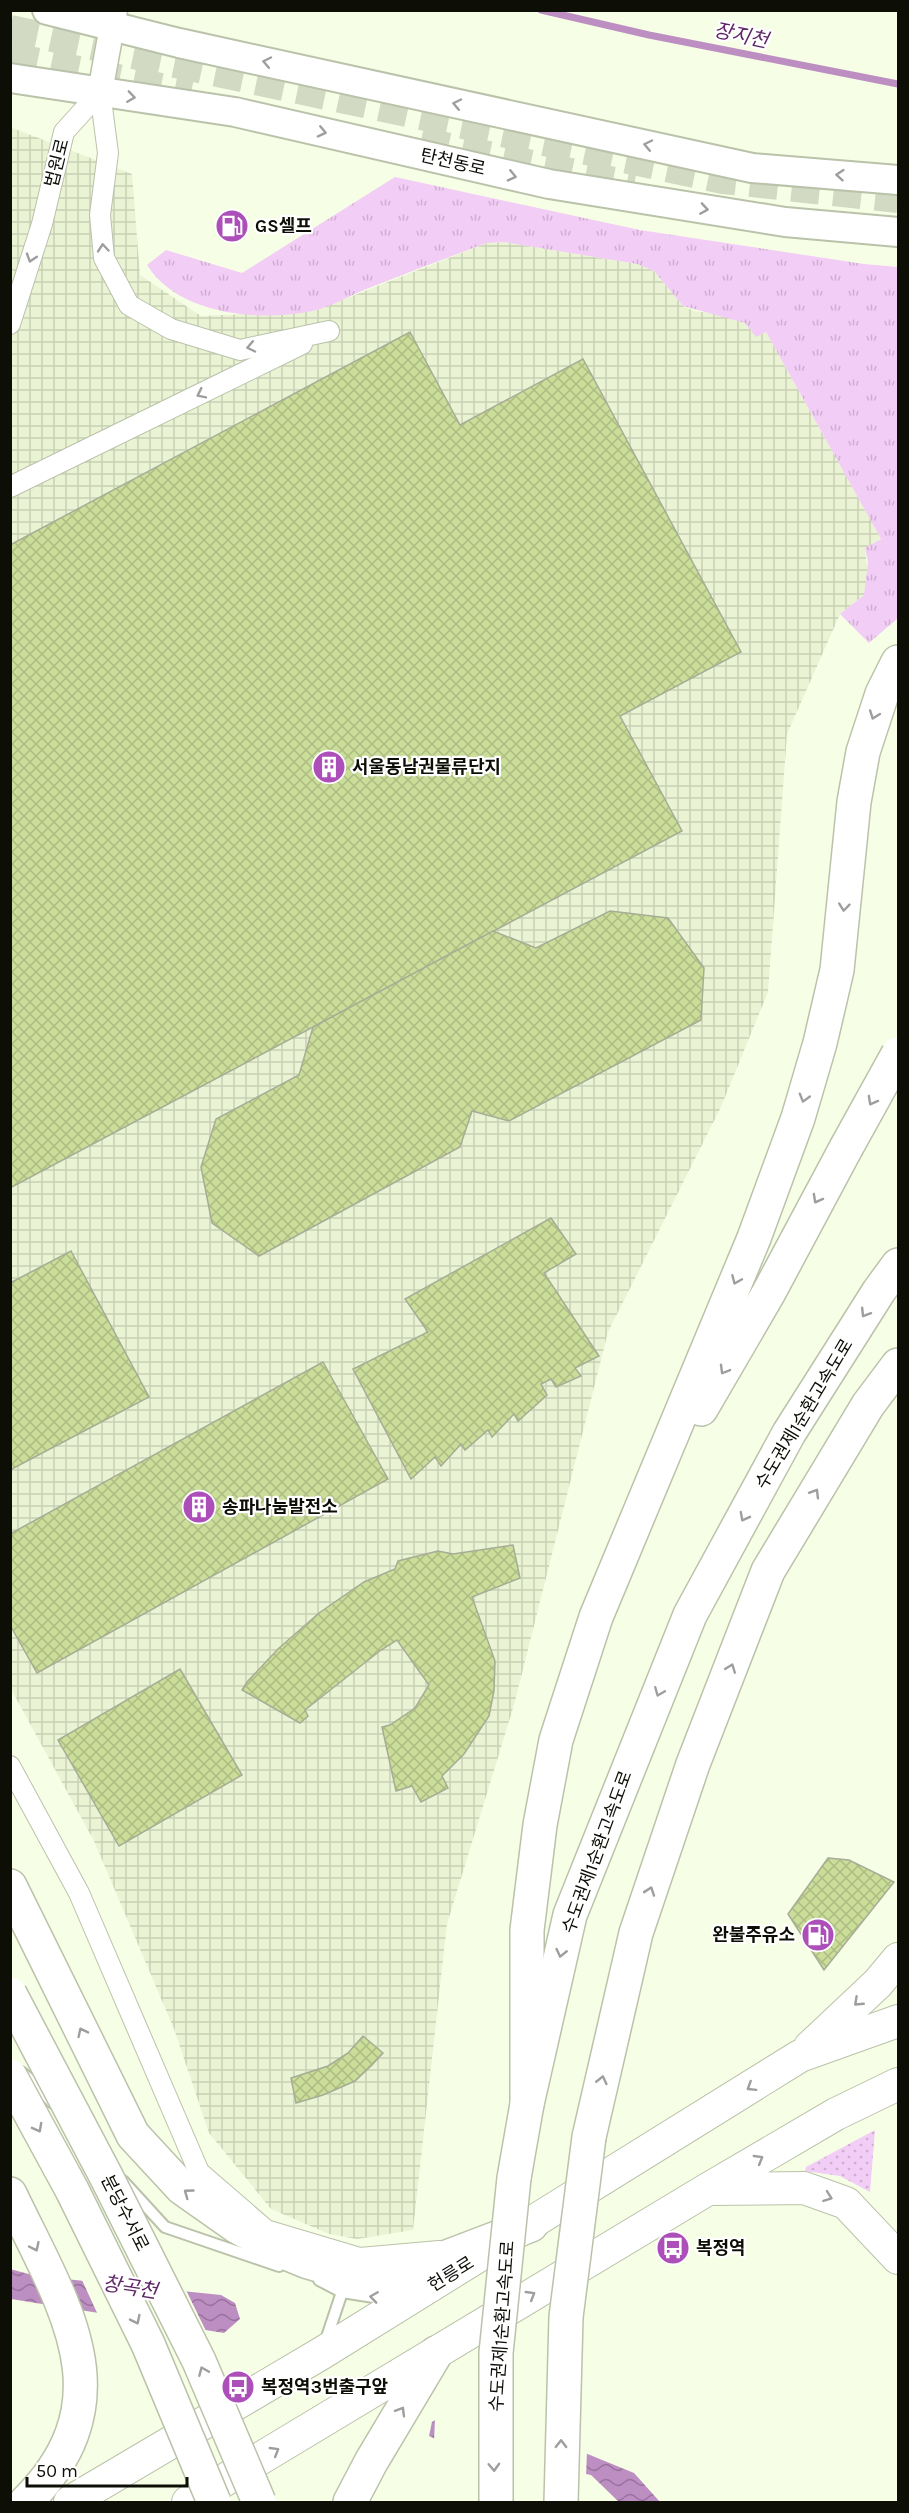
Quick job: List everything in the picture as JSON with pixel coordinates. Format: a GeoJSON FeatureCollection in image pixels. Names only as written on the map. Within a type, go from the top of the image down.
{"type":"FeatureCollection","features":[{"type":"Feature","properties":{"kind":"highway"},"geometry":{"type":"LineString","coordinates":[[527,2104],[527,1930],[547,1782],[561,1725],[582,1658],[634,1526],[754,1238],[798,1118],[823,1035],[837,970],[854,802],[863,752],[876,709],[898,663]]}},
{"type":"Feature","properties":{"kind":"highway"},"geometry":{"type":"LineString","coordinates":[[634,1526],[768,1294],[898,1054]]}},
{"type":"Feature","properties":{"kind":"highway","name":"수도권제1순환고속도로"},"geometry":{"type":"LineString","coordinates":[[496,2502],[496,2353],[514,2178],[527,2104],[570,1915],[690,1615],[789,1433],[898,1265]]}},
{"type":"Feature","properties":{"kind":"highway"},"geometry":{"type":"LineString","coordinates":[[561,2502],[566,2317],[588,2137],[636,1933],[693,1764],[768,1571],[868,1405],[898,1365]]}},
{"type":"Feature","properties":{"kind":"highway"},"geometry":{"type":"LineString","coordinates":[[10,1886],[133,2135],[182,2188],[236,2226],[279,2250],[308,2262],[357,2276],[389,2279],[531,2225]]}},
{"type":"Feature","properties":{"kind":"highway","name":"분당수서로"},"geometry":{"type":"LineString","coordinates":[[10,1994],[199,2361],[259,2502]]}},
{"type":"Feature","properties":{"kind":"highway","name":"분당수서로"},"geometry":{"type":"LineString","coordinates":[[10,2076],[72,2190],[148,2344],[214,2502]]}},
{"type":"Feature","properties":{"kind":"highway"},"geometry":{"type":"LineString","coordinates":[[10,2194],[73,2333],[80,2359],[82,2386],[78,2418],[68,2447],[45,2483],[26,2502]]}},
{"type":"Feature","properties":{"kind":"highway"},"geometry":{"type":"LineString","coordinates":[[350,2502],[371,2462],[436,2353]]}},
{"type":"Feature","properties":{"kind":"main road"},"geometry":{"type":"LineString","coordinates":[[47,10],[113,18],[179,43],[752,168],[898,180]]}},
{"type":"Feature","properties":{"kind":"main road","name":"탄천동로"},"geometry":{"type":"LineString","coordinates":[[10,78],[235,112],[549,184],[784,222],[898,232]]}},
{"type":"Feature","properties":{"kind":"main road"},"geometry":{"type":"LineString","coordinates":[[800,2056],[878,1983],[898,1959]]}},
{"type":"Feature","properties":{"kind":"main road","name":"헌릉로"},"geometry":{"type":"LineString","coordinates":[[70,2502],[406,2302],[800,2056],[898,2021]]}},
{"type":"Feature","properties":{"kind":"main road"},"geometry":{"type":"LineString","coordinates":[[189,2502],[708,2189],[836,2114],[898,2084]]}},
{"type":"Feature","properties":{"kind":"main road"},"geometry":{"type":"LineString","coordinates":[[708,2189],[804,2188],[846,2203],[898,2258]]}},
{"type":"Feature","properties":{"kind":"street"},"geometry":{"type":"LineString","coordinates":[[10,488],[329,331],[240,350],[171,329],[129,306],[104,258],[100,215],[108,153],[100,92],[113,18]]}},
{"type":"Feature","properties":{"kind":"street","name":"법원로"},"geometry":{"type":"LineString","coordinates":[[10,324],[42,224],[64,132],[100,92]]}},
{"type":"Feature","properties":{"kind":"street"},"geometry":{"type":"LineString","coordinates":[[10,1766],[79,1893],[199,2172],[266,2230],[360,2258],[469,2249]]}},
{"type":"Feature","properties":{"kind":"lane"},"geometry":{"type":"LineString","coordinates":[[10,2066],[32,2081],[165,2227],[327,2282],[342,2292],[406,2302]]}},
{"type":"Feature","properties":{"kind":"lane"},"geometry":{"type":"LineString","coordinates":[[322,2353],[342,2292]]}},
{"type":"Feature","properties":{"kind":"shaded area"},"geometry":{"type":"Polygon","coordinates":[[[10,127],[132,174],[140,275],[201,316],[314,311],[487,243],[504,242],[637,264],[654,271],[683,306],[694,311],[724,315],[745,323],[753,331],[766,332],[881,539],[865,548],[868,577],[864,595],[840,614],[787,734],[768,992],[721,1107],[608,1332],[514,1705],[447,1924],[413,2230],[357,2239],[329,2234],[271,2209],[209,2133],[174,2029],[94,1841],[11,1689],[10,127]]]}},
{"type":"Feature","properties":{"kind":"green space"},"geometry":{"type":"Polygon","coordinates":[[[395,177],[640,230],[864,264],[898,267],[898,618],[869,643],[840,614],[864,595],[868,562],[865,548],[881,539],[766,332],[756,337],[745,323],[683,306],[654,271],[637,264],[504,242],[487,243],[313,311],[268,315],[221,311],[199,304],[179,295],[161,282],[147,265],[166,250],[242,273],[395,177]]]}},
{"type":"Feature","properties":{"kind":"green space"},"geometry":{"type":"Polygon","coordinates":[[[875,2130],[870,2192],[840,2176],[805,2171],[806,2167],[875,2130]]]}},
{"type":"Feature","properties":{"kind":"water","name":"창곡천"},"geometry":{"type":"Polygon","coordinates":[[[10,2269],[36,2276],[221,2295],[235,2303],[240,2319],[224,2333],[11,2299],[10,2269]]]}},
{"type":"Feature","properties":{"kind":"water"},"geometry":{"type":"Polygon","coordinates":[[[465,2404],[634,2473],[660,2502],[619,2502],[591,2475],[446,2444],[429,2436],[432,2422],[465,2404]]]}},
{"type":"Feature","properties":{"kind":"pier"},"geometry":{"type":"Polygon","coordinates":[[[81,2278],[185,2288],[207,2333],[99,2317],[81,2278]]]}},
{"type":"Feature","properties":{"kind":"pier"},"geometry":{"type":"Polygon","coordinates":[[[466,2401],[587,2451],[586,2477],[445,2447],[434,2442],[435,2417],[466,2401]]]}},
{"type":"Feature","properties":{"kind":"building","name":"서울동남권물류단지"},"geometry":{"type":"Polygon","coordinates":[[[410,332],[460,425],[583,359],[741,652],[620,716],[682,831],[10,1188],[10,545],[410,332]]]}},
{"type":"Feature","properties":{"kind":"building"},"geometry":{"type":"Polygon","coordinates":[[[610,911],[668,918],[704,968],[701,1020],[509,1121],[472,1111],[460,1147],[259,1256],[212,1223],[201,1167],[216,1119],[299,1075],[313,1027],[493,931],[536,948],[610,911]]]}},
{"type":"Feature","properties":{"kind":"building"},"geometry":{"type":"Polygon","coordinates":[[[551,1218],[576,1254],[544,1273],[599,1356],[575,1368],[581,1376],[556,1387],[551,1379],[541,1384],[547,1395],[518,1421],[514,1414],[492,1437],[488,1430],[465,1450],[461,1444],[441,1466],[435,1457],[411,1479],[353,1369],[428,1332],[405,1299],[551,1218]]]}},
{"type":"Feature","properties":{"kind":"building"},"geometry":{"type":"Polygon","coordinates":[[[71,1251],[149,1397],[10,1470],[10,1283],[71,1251]]]}},
{"type":"Feature","properties":{"kind":"building","name":"송파나눔발전소"},"geometry":{"type":"Polygon","coordinates":[[[323,1362],[388,1479],[37,1673],[10,1625],[10,1534],[323,1362]]]}},
{"type":"Feature","properties":{"kind":"building"},"geometry":{"type":"Polygon","coordinates":[[[513,1545],[520,1578],[472,1597],[495,1661],[494,1691],[489,1716],[464,1754],[442,1776],[448,1788],[421,1802],[412,1786],[396,1791],[382,1727],[390,1725],[415,1708],[429,1685],[397,1640],[305,1710],[308,1716],[300,1723],[242,1690],[278,1649],[319,1613],[364,1582],[395,1569],[398,1561],[438,1551],[453,1554],[513,1545]]]}},
{"type":"Feature","properties":{"kind":"building"},"geometry":{"type":"Polygon","coordinates":[[[180,1669],[242,1775],[119,1846],[58,1740],[180,1669]]]}},
{"type":"Feature","properties":{"kind":"building"},"geometry":{"type":"Polygon","coordinates":[[[828,1858],[849,1860],[894,1882],[824,1970],[788,1914],[828,1858]]]}},
{"type":"Feature","properties":{"kind":"building"},"geometry":{"type":"Polygon","coordinates":[[[363,2036],[383,2053],[372,2065],[355,2081],[323,2095],[296,2103],[291,2078],[328,2066],[348,2053],[363,2036]]]}},
{"type":"Feature","properties":{"kind":"waterway","name":"장지천"},"geometry":{"type":"LineString","coordinates":[[541,10],[649,35],[898,84]]}},
{"type":"Feature","properties":{"kind":"tunnel"},"geometry":{"type":"LineString","coordinates":[[10,29],[723,180],[898,199]]}},
{"type":"Feature","properties":{"kind":"tunnel"},"geometry":{"type":"LineString","coordinates":[[10,56],[191,93]]}},
{"type":"Feature","properties":{"kind":"tunnel"},"geometry":{"type":"LineString","coordinates":[[421,141],[634,185]]}},
{"type":"Feature","properties":{"kind":"place","name":"GS셀프"},"geometry":{"type":"Point","coordinates":[232,226]}},
{"type":"Feature","properties":{"kind":"place","name":"서울동남권물류단지"},"geometry":{"type":"Point","coordinates":[329,767]}},
{"type":"Feature","properties":{"kind":"place","name":"송파나눔발전소"},"geometry":{"type":"Point","coordinates":[199,1507]}},
{"type":"Feature","properties":{"kind":"place","name":"완불주유소"},"geometry":{"type":"Point","coordinates":[818,1935]}},
{"type":"Feature","properties":{"kind":"place","name":"복정역"},"geometry":{"type":"Point","coordinates":[673,2248]}},
{"type":"Feature","properties":{"kind":"place","name":"복정역3번출구앞"},"geometry":{"type":"Point","coordinates":[238,2387]}}]}
